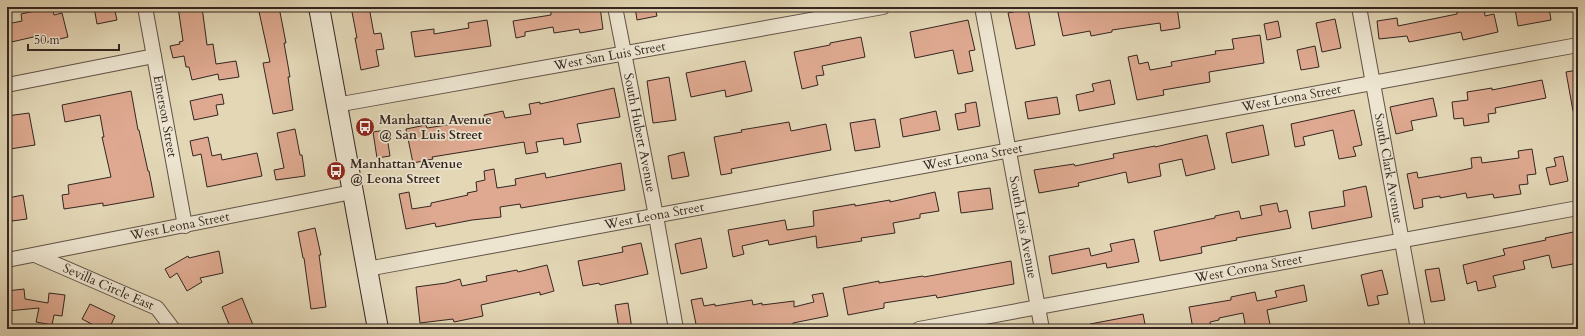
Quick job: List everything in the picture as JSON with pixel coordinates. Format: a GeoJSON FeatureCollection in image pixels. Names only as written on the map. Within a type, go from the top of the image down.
{"type":"FeatureCollection","features":[{"type":"Feature","properties":{"kind":"main road"},"geometry":{"type":"LineString","coordinates":[[319,7],[378,329]]}},
{"type":"Feature","properties":{"kind":"street","name":"Emerson Street"},"geometry":{"type":"LineString","coordinates":[[145,7],[185,226]]}},
{"type":"Feature","properties":{"kind":"street","name":"South Hubert Avenue"},"geometry":{"type":"LineString","coordinates":[[615,7],[656,216],[676,329]]}},
{"type":"Feature","properties":{"kind":"street","name":"West San Luis Street"},"geometry":{"type":"LineString","coordinates":[[336,105],[883,7]]}},
{"type":"Feature","properties":{"kind":"street","name":"South Lois Avenue"},"geometry":{"type":"LineString","coordinates":[[982,7],[1042,329]]}},
{"type":"Feature","properties":{"kind":"street","name":"South Clark Avenue"},"geometry":{"type":"LineString","coordinates":[[1359,7],[1418,329]]}},
{"type":"Feature","properties":{"kind":"street","name":"West Leona Street"},"geometry":{"type":"LineString","coordinates":[[367,269],[1578,45]]}},
{"type":"Feature","properties":{"kind":"street"},"geometry":{"type":"LineString","coordinates":[[7,84],[154,56]]}},
{"type":"Feature","properties":{"kind":"street","name":"West Leona Street"},"geometry":{"type":"LineString","coordinates":[[7,260],[352,192]]}},
{"type":"Feature","properties":{"kind":"street","name":"West Corona Street"},"geometry":{"type":"LineString","coordinates":[[919,329],[1578,208]]}},
{"type":"Feature","properties":{"kind":"street","name":"Sevilla Circle East"},"geometry":{"type":"LineString","coordinates":[[35,255],[157,308],[173,329]]}},
{"type":"Feature","properties":{"kind":"building"},"geometry":{"type":"Polygon","coordinates":[[[52,7],[54,15],[62,13],[68,37],[44,43],[42,35],[7,43],[7,24],[22,21],[21,14],[52,7]]]}},
{"type":"Feature","properties":{"kind":"building"},"geometry":{"type":"Polygon","coordinates":[[[94,7],[114,7],[117,20],[97,24],[94,7]]]}},
{"type":"Feature","properties":{"kind":"building"},"geometry":{"type":"Polygon","coordinates":[[[178,7],[202,7],[207,45],[213,44],[216,64],[236,61],[239,77],[219,80],[218,74],[192,80],[189,67],[186,67],[184,56],[173,58],[170,46],[180,44],[179,42],[183,41],[178,7]]]}},
{"type":"Feature","properties":{"kind":"building"},"geometry":{"type":"Polygon","coordinates":[[[258,7],[279,7],[286,43],[284,43],[290,77],[288,77],[293,110],[273,114],[263,63],[270,62],[258,7]]]}},
{"type":"Feature","properties":{"kind":"building"},"geometry":{"type":"Polygon","coordinates":[[[351,7],[369,7],[374,34],[381,33],[384,49],[376,50],[379,66],[361,70],[351,7]]]}},
{"type":"Feature","properties":{"kind":"building"},"geometry":{"type":"Polygon","coordinates":[[[580,7],[600,7],[603,29],[580,33],[579,29],[554,33],[553,27],[525,32],[525,36],[516,38],[513,21],[551,15],[551,11],[580,7]]]}},
{"type":"Feature","properties":{"kind":"building"},"geometry":{"type":"Polygon","coordinates":[[[635,7],[655,7],[657,16],[637,20],[635,7]]]}},
{"type":"Feature","properties":{"kind":"building"},"geometry":{"type":"Polygon","coordinates":[[[1177,7],[1180,28],[1161,31],[1160,23],[1112,30],[1112,32],[1091,36],[1090,31],[1063,36],[1057,8],[1177,7]]]}},
{"type":"Feature","properties":{"kind":"building"},"geometry":{"type":"Polygon","coordinates":[[[1484,7],[1485,16],[1494,14],[1498,32],[1463,40],[1461,32],[1409,42],[1407,36],[1379,39],[1377,21],[1397,18],[1398,26],[1457,14],[1457,12],[1484,7]]]}},
{"type":"Feature","properties":{"kind":"building"},"geometry":{"type":"Polygon","coordinates":[[[1524,7],[1549,7],[1551,20],[1518,26],[1515,9],[1524,7]]]}},
{"type":"Feature","properties":{"kind":"building"},"geometry":{"type":"Polygon","coordinates":[[[1028,9],[1035,45],[1016,49],[1008,13],[1028,9]]]}},
{"type":"Feature","properties":{"kind":"building"},"geometry":{"type":"Polygon","coordinates":[[[1335,19],[1341,48],[1322,52],[1316,23],[1335,19]]]}},
{"type":"Feature","properties":{"kind":"building"},"geometry":{"type":"Polygon","coordinates":[[[487,20],[491,46],[415,57],[411,32],[434,29],[434,34],[469,28],[468,23],[487,20]]]}},
{"type":"Feature","properties":{"kind":"building"},"geometry":{"type":"Polygon","coordinates":[[[968,20],[975,50],[969,51],[973,71],[958,74],[953,50],[915,58],[910,32],[968,20]]]}},
{"type":"Feature","properties":{"kind":"building"},"geometry":{"type":"Polygon","coordinates":[[[1278,21],[1281,37],[1267,40],[1264,24],[1278,21]]]}},
{"type":"Feature","properties":{"kind":"building"},"geometry":{"type":"Polygon","coordinates":[[[1260,35],[1264,63],[1209,72],[1210,82],[1163,90],[1164,95],[1137,100],[1128,57],[1137,55],[1139,64],[1148,62],[1150,70],[1172,66],[1171,62],[1216,54],[1215,51],[1234,49],[1232,39],[1260,35]]]}},
{"type":"Feature","properties":{"kind":"building"},"geometry":{"type":"Polygon","coordinates":[[[861,37],[865,57],[822,66],[824,75],[816,76],[818,85],[802,89],[794,52],[861,37]]]}},
{"type":"Feature","properties":{"kind":"building"},"geometry":{"type":"Polygon","coordinates":[[[1315,46],[1319,67],[1301,70],[1297,50],[1315,46]]]}},
{"type":"Feature","properties":{"kind":"building"},"geometry":{"type":"Polygon","coordinates":[[[745,61],[752,91],[726,97],[725,90],[691,97],[686,73],[745,61]]]}},
{"type":"Feature","properties":{"kind":"building"},"geometry":{"type":"Polygon","coordinates":[[[1578,70],[1578,110],[1573,111],[1566,72],[1578,70]]]}},
{"type":"Feature","properties":{"kind":"building"},"geometry":{"type":"Polygon","coordinates":[[[669,77],[676,120],[653,123],[647,81],[669,77]]]}},
{"type":"Feature","properties":{"kind":"building"},"geometry":{"type":"Polygon","coordinates":[[[1110,80],[1115,104],[1079,111],[1076,95],[1094,91],[1092,84],[1110,80]]]}},
{"type":"Feature","properties":{"kind":"building"},"geometry":{"type":"Polygon","coordinates":[[[1542,80],[1546,98],[1495,108],[1496,113],[1488,114],[1489,122],[1464,126],[1463,118],[1454,119],[1452,102],[1468,100],[1467,92],[1492,88],[1492,90],[1542,80]]]}},
{"type":"Feature","properties":{"kind":"building"},"geometry":{"type":"Polygon","coordinates":[[[614,88],[620,117],[577,124],[581,142],[564,145],[563,138],[536,142],[538,152],[526,154],[524,142],[432,157],[433,159],[413,163],[406,129],[426,125],[427,128],[485,119],[484,115],[503,111],[505,118],[531,114],[529,104],[540,102],[540,104],[614,88]]]}},
{"type":"Feature","properties":{"kind":"building"},"geometry":{"type":"Polygon","coordinates":[[[131,91],[138,130],[154,197],[103,206],[103,203],[64,209],[62,195],[69,194],[68,185],[111,177],[102,137],[104,137],[100,115],[65,122],[62,105],[131,91]]]}},
{"type":"Feature","properties":{"kind":"building"},"geometry":{"type":"Polygon","coordinates":[[[222,94],[224,104],[216,105],[218,115],[194,120],[190,101],[222,94]]]}},
{"type":"Feature","properties":{"kind":"building"},"geometry":{"type":"Polygon","coordinates":[[[1057,97],[1060,114],[1028,119],[1025,102],[1057,97]]]}},
{"type":"Feature","properties":{"kind":"building"},"geometry":{"type":"Polygon","coordinates":[[[1433,98],[1437,116],[1411,121],[1413,130],[1396,134],[1390,107],[1433,98]]]}},
{"type":"Feature","properties":{"kind":"building"},"geometry":{"type":"Polygon","coordinates":[[[976,102],[980,126],[958,130],[955,114],[966,112],[965,104],[976,102]]]}},
{"type":"Feature","properties":{"kind":"building"},"geometry":{"type":"Polygon","coordinates":[[[1354,110],[1362,145],[1353,147],[1356,156],[1339,159],[1333,130],[1303,137],[1305,145],[1295,147],[1291,124],[1354,110]]]}},
{"type":"Feature","properties":{"kind":"building"},"geometry":{"type":"Polygon","coordinates":[[[936,111],[940,130],[903,137],[900,119],[936,111]]]}},
{"type":"Feature","properties":{"kind":"building"},"geometry":{"type":"Polygon","coordinates":[[[29,113],[35,145],[10,149],[7,130],[7,116],[29,113]]]}},
{"type":"Feature","properties":{"kind":"building"},"geometry":{"type":"Polygon","coordinates":[[[875,119],[880,147],[855,151],[850,123],[875,119]]]}},
{"type":"Feature","properties":{"kind":"building"},"geometry":{"type":"Polygon","coordinates":[[[789,122],[791,131],[826,124],[831,150],[731,169],[732,173],[721,175],[714,137],[742,132],[741,130],[789,122]]]}},
{"type":"Feature","properties":{"kind":"building"},"geometry":{"type":"Polygon","coordinates":[[[1263,125],[1269,155],[1232,163],[1226,133],[1263,125]]]}},
{"type":"Feature","properties":{"kind":"building"},"geometry":{"type":"Polygon","coordinates":[[[295,129],[300,155],[302,155],[305,176],[276,180],[274,170],[284,168],[277,133],[295,129]]]}},
{"type":"Feature","properties":{"kind":"building"},"geometry":{"type":"Polygon","coordinates":[[[386,130],[390,156],[377,158],[373,132],[386,130]]]}},
{"type":"Feature","properties":{"kind":"building"},"geometry":{"type":"Polygon","coordinates":[[[1207,135],[1215,169],[1186,176],[1182,159],[1159,164],[1161,176],[1128,183],[1126,172],[1078,183],[1079,186],[1039,193],[1034,170],[1074,164],[1075,166],[1114,158],[1113,154],[1155,147],[1207,135]]]}},
{"type":"Feature","properties":{"kind":"building"},"geometry":{"type":"Polygon","coordinates":[[[208,137],[212,156],[221,154],[222,160],[257,153],[262,176],[207,187],[201,154],[193,156],[190,141],[208,137]]]}},
{"type":"Feature","properties":{"kind":"building"},"geometry":{"type":"Polygon","coordinates":[[[1532,149],[1536,174],[1527,175],[1528,184],[1519,185],[1521,194],[1494,198],[1493,194],[1467,198],[1466,193],[1440,198],[1440,196],[1422,199],[1423,207],[1414,209],[1407,174],[1417,172],[1418,178],[1463,170],[1472,168],[1471,158],[1481,157],[1482,163],[1519,158],[1518,151],[1532,149]]]}},
{"type":"Feature","properties":{"kind":"building"},"geometry":{"type":"Polygon","coordinates":[[[684,152],[689,176],[672,179],[668,156],[684,152]]]}},
{"type":"Feature","properties":{"kind":"building"},"geometry":{"type":"Polygon","coordinates":[[[1563,156],[1568,181],[1550,185],[1546,168],[1556,166],[1554,158],[1563,156]]]}},
{"type":"Feature","properties":{"kind":"building"},"geometry":{"type":"Polygon","coordinates":[[[621,163],[625,190],[521,208],[520,204],[500,207],[501,217],[472,220],[436,227],[435,223],[406,229],[399,194],[409,192],[412,209],[431,206],[431,203],[468,195],[467,193],[477,191],[476,182],[485,180],[484,171],[494,169],[497,188],[516,185],[515,179],[545,173],[546,178],[621,163]]]}},
{"type":"Feature","properties":{"kind":"building"},"geometry":{"type":"Polygon","coordinates":[[[1366,186],[1372,217],[1312,229],[1309,212],[1345,206],[1343,191],[1366,186]]]}},
{"type":"Feature","properties":{"kind":"building"},"geometry":{"type":"Polygon","coordinates":[[[990,188],[993,209],[961,213],[958,192],[990,188]]]}},
{"type":"Feature","properties":{"kind":"building"},"geometry":{"type":"Polygon","coordinates":[[[935,192],[939,211],[920,214],[920,218],[893,223],[895,233],[861,238],[862,241],[817,248],[816,236],[769,245],[768,240],[742,246],[744,254],[733,257],[728,230],[785,220],[787,230],[814,226],[813,211],[855,204],[855,206],[890,200],[890,202],[935,192]]]}},
{"type":"Feature","properties":{"kind":"building"},"geometry":{"type":"Polygon","coordinates":[[[23,195],[27,219],[12,221],[8,198],[23,195]]]}},
{"type":"Feature","properties":{"kind":"building"},"geometry":{"type":"Polygon","coordinates":[[[1277,203],[1279,212],[1287,210],[1291,228],[1236,238],[1237,240],[1201,247],[1202,253],[1160,261],[1154,231],[1215,218],[1215,216],[1239,211],[1241,219],[1262,215],[1260,206],[1277,203]]]}},
{"type":"Feature","properties":{"kind":"building"},"geometry":{"type":"Polygon","coordinates":[[[315,228],[321,255],[319,255],[326,307],[311,309],[304,258],[298,232],[315,228]]]}},
{"type":"Feature","properties":{"kind":"building"},"geometry":{"type":"Polygon","coordinates":[[[1578,231],[1578,263],[1552,268],[1549,255],[1523,261],[1525,269],[1493,276],[1496,287],[1478,291],[1476,281],[1467,284],[1463,265],[1505,255],[1503,249],[1546,240],[1545,238],[1578,231]]]}},
{"type":"Feature","properties":{"kind":"building"},"geometry":{"type":"Polygon","coordinates":[[[701,238],[707,268],[681,274],[675,244],[701,238]]]}},
{"type":"Feature","properties":{"kind":"building"},"geometry":{"type":"Polygon","coordinates":[[[1134,239],[1139,262],[1107,268],[1106,263],[1052,274],[1049,256],[1089,248],[1091,256],[1112,251],[1110,244],[1134,239]]]}},
{"type":"Feature","properties":{"kind":"building"},"geometry":{"type":"Polygon","coordinates":[[[641,243],[648,274],[600,285],[599,283],[583,286],[578,261],[623,252],[622,247],[641,243]]]}},
{"type":"Feature","properties":{"kind":"building"},"geometry":{"type":"Polygon","coordinates":[[[219,251],[223,273],[200,278],[202,282],[187,291],[177,273],[170,278],[165,269],[188,256],[189,258],[219,251]]]}},
{"type":"Feature","properties":{"kind":"building"},"geometry":{"type":"Polygon","coordinates":[[[1011,261],[1014,284],[937,298],[936,295],[884,303],[884,308],[848,315],[843,288],[879,281],[879,283],[924,277],[1011,261]]]}},
{"type":"Feature","properties":{"kind":"building"},"geometry":{"type":"Polygon","coordinates":[[[547,265],[554,291],[540,295],[540,292],[481,305],[483,316],[454,322],[453,319],[420,323],[416,287],[446,283],[460,279],[462,286],[487,281],[486,276],[517,270],[518,272],[547,265]]]}},
{"type":"Feature","properties":{"kind":"building"},"geometry":{"type":"Polygon","coordinates":[[[1439,268],[1445,300],[1431,302],[1425,270],[1439,268]]]}},
{"type":"Feature","properties":{"kind":"building"},"geometry":{"type":"Polygon","coordinates":[[[1382,270],[1388,294],[1377,296],[1379,304],[1368,306],[1361,275],[1382,270]]]}},
{"type":"Feature","properties":{"kind":"building"},"geometry":{"type":"Polygon","coordinates":[[[1304,285],[1307,301],[1267,310],[1271,329],[1246,329],[1243,313],[1219,318],[1219,320],[1210,322],[1211,329],[1193,329],[1189,307],[1231,300],[1231,297],[1255,292],[1257,301],[1277,297],[1275,291],[1304,285]]]}},
{"type":"Feature","properties":{"kind":"building"},"geometry":{"type":"Polygon","coordinates":[[[24,289],[25,299],[48,303],[49,293],[65,295],[62,316],[54,315],[52,325],[36,322],[39,308],[7,311],[7,291],[24,289]]]}},
{"type":"Feature","properties":{"kind":"building"},"geometry":{"type":"Polygon","coordinates":[[[823,293],[828,316],[793,323],[793,325],[766,329],[697,329],[691,300],[702,298],[704,306],[715,304],[715,306],[752,300],[753,305],[794,301],[794,307],[814,302],[812,295],[823,293]]]}},
{"type":"Feature","properties":{"kind":"building"},"geometry":{"type":"Polygon","coordinates":[[[242,298],[253,325],[245,329],[231,329],[222,307],[242,298]]]}},
{"type":"Feature","properties":{"kind":"building"},"geometry":{"type":"Polygon","coordinates":[[[628,303],[632,329],[619,329],[615,305],[628,303]]]}},
{"type":"Feature","properties":{"kind":"building"},"geometry":{"type":"Polygon","coordinates":[[[90,304],[115,316],[109,329],[101,329],[82,319],[90,304]]]}},
{"type":"Feature","properties":{"kind":"building"},"geometry":{"type":"Polygon","coordinates":[[[1143,314],[1146,329],[1091,329],[1090,324],[1143,314]]]}},
{"type":"Feature","properties":{"kind":"place","name":"Manhattan Avenue @ San Luis Street"},"geometry":{"type":"Point","coordinates":[365,127]}},
{"type":"Feature","properties":{"kind":"place","name":"Manhattan Avenue @ Leona Street"},"geometry":{"type":"Point","coordinates":[336,171]}}]}
